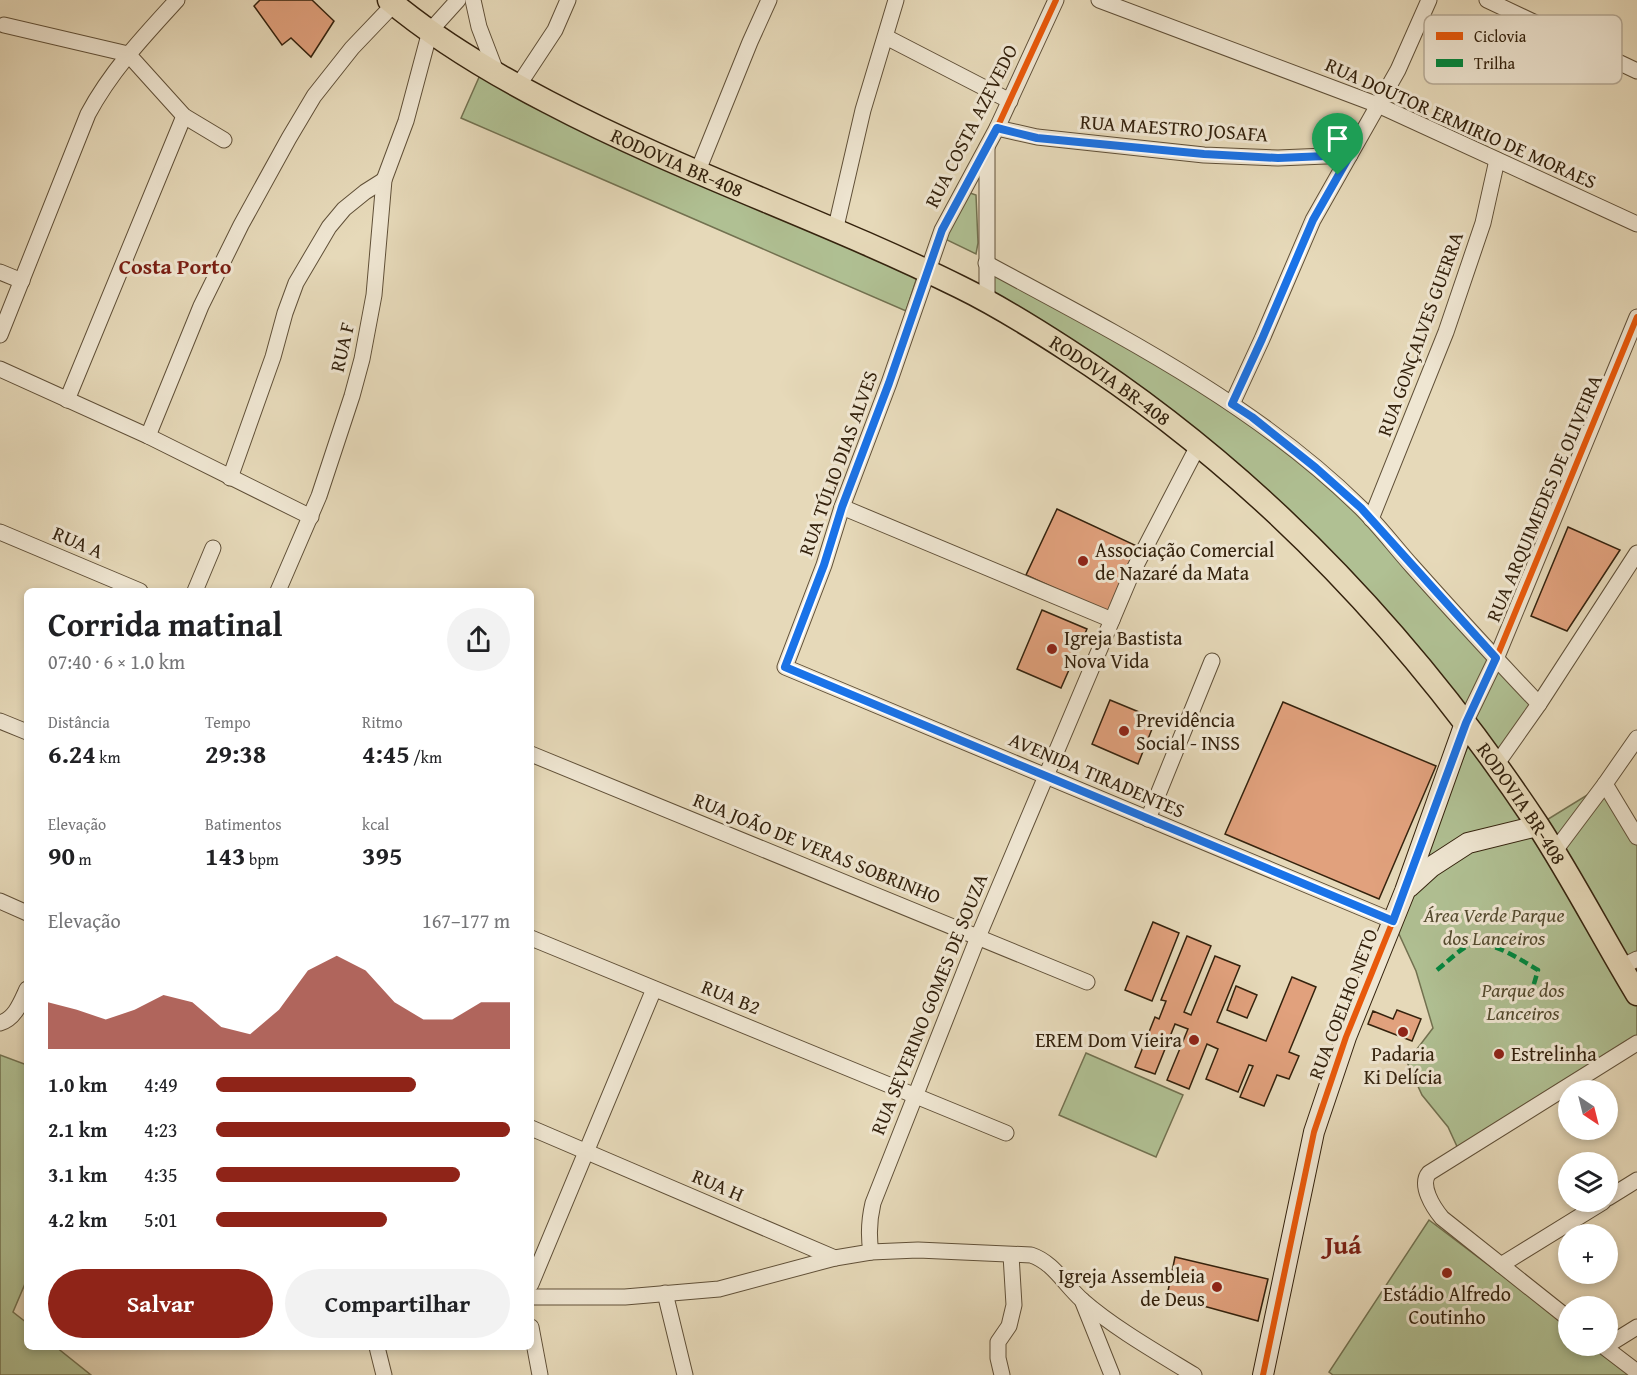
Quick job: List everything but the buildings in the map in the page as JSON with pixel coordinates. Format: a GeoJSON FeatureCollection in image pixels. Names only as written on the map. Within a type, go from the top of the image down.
{"type":"FeatureCollection","features":[{"type":"Feature","properties":{"kind":"main road","name":"RODOVIA BR-408"},"geometry":{"type":"LineString","coordinates":[[392,2],[430,31],[498,75],[582,120],[697,173],[927,271],[987,301],[1119,384],[1199,444],[1270,506],[1341,576],[1423,668],[1496,765],[1629,963],[1637,994]]}},
{"type":"Feature","properties":{"kind":"street"},"geometry":{"type":"LineString","coordinates":[[0,335],[88,114],[102,87],[128,54],[177,0]]}},
{"type":"Feature","properties":{"kind":"street"},"geometry":{"type":"LineString","coordinates":[[430,31],[458,0]]}},
{"type":"Feature","properties":{"kind":"street"},"geometry":{"type":"LineString","coordinates":[[473,0],[478,27],[498,75]]}},
{"type":"Feature","properties":{"kind":"street"},"geometry":{"type":"LineString","coordinates":[[518,86],[555,30],[568,0]]}},
{"type":"Feature","properties":{"kind":"street"},"geometry":{"type":"LineString","coordinates":[[697,173],[769,0]]}},
{"type":"Feature","properties":{"kind":"street"},"geometry":{"type":"LineString","coordinates":[[835,231],[863,110],[896,0]]}},
{"type":"Feature","properties":{"kind":"street","name":"RUA COSTA AZEVEDO"},"geometry":{"type":"LineString","coordinates":[[927,271],[942,230],[997,128],[1056,0]]}},
{"type":"Feature","properties":{"kind":"street","name":"RUA DOUTOR ERMIRIO DE MORAES"},"geometry":{"type":"LineString","coordinates":[[1099,0],[1378,105],[1637,224]]}},
{"type":"Feature","properties":{"kind":"street"},"geometry":{"type":"LineString","coordinates":[[1232,404],[1313,220],[1398,70],[1429,0]]}},
{"type":"Feature","properties":{"kind":"street"},"geometry":{"type":"LineString","coordinates":[[1487,0],[1519,15]]}},
{"type":"Feature","properties":{"kind":"street"},"geometry":{"type":"LineString","coordinates":[[148,436],[201,306],[241,225],[289,138],[320,88],[351,48],[392,2]]}},
{"type":"Feature","properties":{"kind":"street"},"geometry":{"type":"LineString","coordinates":[[4,25],[128,54],[184,116],[224,140]]}},
{"type":"Feature","properties":{"kind":"street","name":"RUA F"},"geometry":{"type":"LineString","coordinates":[[281,588],[311,517],[352,396],[369,328],[379,253],[384,180],[406,121],[430,31]]}},
{"type":"Feature","properties":{"kind":"street"},"geometry":{"type":"LineString","coordinates":[[886,37],[1010,101]]}},
{"type":"Feature","properties":{"kind":"street"},"geometry":{"type":"LineString","coordinates":[[1622,64],[1637,71]]}},
{"type":"Feature","properties":{"kind":"street"},"geometry":{"type":"LineString","coordinates":[[67,400],[184,116]]}},
{"type":"Feature","properties":{"kind":"street","name":"RUA MAESTRO JOSAFA"},"geometry":{"type":"LineString","coordinates":[[997,128],[1037,138],[1204,154],[1278,158],[1350,155]]}},
{"type":"Feature","properties":{"kind":"street"},"geometry":{"type":"LineString","coordinates":[[987,144],[987,301]]}},
{"type":"Feature","properties":{"kind":"street","name":"RUA GONÇALVES GUERRA"},"geometry":{"type":"LineString","coordinates":[[1371,519],[1446,332],[1483,223],[1497,160]]}},
{"type":"Feature","properties":{"kind":"street"},"geometry":{"type":"LineString","coordinates":[[230,478],[296,284],[318,244],[344,209],[384,180]]}},
{"type":"Feature","properties":{"kind":"street"},"geometry":{"type":"LineString","coordinates":[[986,263],[1164,361],[1252,417],[1316,468],[1371,519],[1539,704]]}},
{"type":"Feature","properties":{"kind":"street","name":"RUA TÚLIO DIAS ALVES"},"geometry":{"type":"LineString","coordinates":[[785,667],[824,565],[842,507],[889,383],[927,271]]}},
{"type":"Feature","properties":{"kind":"street"},"geometry":{"type":"LineString","coordinates":[[0,272],[22,281]]}},
{"type":"Feature","properties":{"kind":"street","name":"RUA ARQUIMEDES DE OLIVEIRA"},"geometry":{"type":"LineString","coordinates":[[1466,723],[1496,658],[1637,317]]}},
{"type":"Feature","properties":{"kind":"street"},"geometry":{"type":"LineString","coordinates":[[0,369],[148,436],[311,517]]}},
{"type":"Feature","properties":{"kind":"street","name":"RUA SEVERINO GOMES DE SOUZA"},"geometry":{"type":"LineString","coordinates":[[871,1252],[869,1223],[873,1203],[978,937],[1131,575],[1199,444]]}},
{"type":"Feature","properties":{"kind":"street"},"geometry":{"type":"LineString","coordinates":[[842,507],[1112,620]]}},
{"type":"Feature","properties":{"kind":"street","name":"RUA A"},"geometry":{"type":"LineString","coordinates":[[0,531],[133,588]]}},
{"type":"Feature","properties":{"kind":"street"},"geometry":{"type":"LineString","coordinates":[[196,588],[213,548]]}},
{"type":"Feature","properties":{"kind":"street"},"geometry":{"type":"LineString","coordinates":[[1496,765],[1539,704],[1637,553]]}},
{"type":"Feature","properties":{"kind":"street"},"geometry":{"type":"LineString","coordinates":[[1148,819],[1212,661]]}},
{"type":"Feature","properties":{"kind":"street","name":"AVENIDA TIRADENTES"},"geometry":{"type":"LineString","coordinates":[[785,667],[1393,921]]}},
{"type":"Feature","properties":{"kind":"street"},"geometry":{"type":"LineString","coordinates":[[0,721],[24,731]]}},
{"type":"Feature","properties":{"kind":"street","name":"RUA COELHO NETO"},"geometry":{"type":"LineString","coordinates":[[1263,1375],[1314,1132],[1346,1037],[1405,891],[1466,723]]}},
{"type":"Feature","properties":{"kind":"street"},"geometry":{"type":"LineString","coordinates":[[1554,852],[1637,738]]}},
{"type":"Feature","properties":{"kind":"street","name":"RUA JOÃO DE VERAS SOBRINHO"},"geometry":{"type":"LineString","coordinates":[[534,755],[1087,982]]}},
{"type":"Feature","properties":{"kind":"street"},"geometry":{"type":"LineString","coordinates":[[1605,784],[1637,837]]}},
{"type":"Feature","properties":{"kind":"street","name":"RUA COELHO NETO"},"geometry":{"type":"LineString","coordinates":[[1405,891],[1431,867],[1468,843],[1538,826]]}},
{"type":"Feature","properties":{"kind":"street"},"geometry":{"type":"LineString","coordinates":[[0,901],[24,912]]}},
{"type":"Feature","properties":{"kind":"street","name":"RUA B2"},"geometry":{"type":"LineString","coordinates":[[534,939],[1006,1133]]}},
{"type":"Feature","properties":{"kind":"street"},"geometry":{"type":"LineString","coordinates":[[534,1268],[654,989]]}},
{"type":"Feature","properties":{"kind":"street"},"geometry":{"type":"LineString","coordinates":[[2,1023],[17,1010],[24,995]]}},
{"type":"Feature","properties":{"kind":"street"},"geometry":{"type":"LineString","coordinates":[[1558,1310],[1442,1218],[1424,1183],[1429,1173],[1637,1043]]}},
{"type":"Feature","properties":{"kind":"street"},"geometry":{"type":"LineString","coordinates":[[534,1129],[585,1151]]}},
{"type":"Feature","properties":{"kind":"street","name":"RUA H"},"geometry":{"type":"LineString","coordinates":[[585,1151],[835,1258]]}},
{"type":"Feature","properties":{"kind":"street"},"geometry":{"type":"LineString","coordinates":[[1618,1192],[1637,1180]]}},
{"type":"Feature","properties":{"kind":"street"},"geometry":{"type":"LineString","coordinates":[[1501,1265],[1587,1212]]}},
{"type":"Feature","properties":{"kind":"street"},"geometry":{"type":"LineString","coordinates":[[534,1297],[625,1297],[719,1289],[835,1258],[871,1252],[918,1250],[1031,1255],[1041,1258],[1082,1300],[1146,1346],[1194,1375]]}},
{"type":"Feature","properties":{"kind":"street"},"geometry":{"type":"LineString","coordinates":[[1002,1375],[998,1358],[998,1342],[1009,1326],[1014,1305],[1011,1254]]}},
{"type":"Feature","properties":{"kind":"street"},"geometry":{"type":"LineString","coordinates":[[665,1293],[685,1375]]}},
{"type":"Feature","properties":{"kind":"street"},"geometry":{"type":"LineString","coordinates":[[1082,1300],[1112,1375]]}},
{"type":"Feature","properties":{"kind":"street"},"geometry":{"type":"LineString","coordinates":[[1618,1339],[1637,1327]]}},
{"type":"Feature","properties":{"kind":"street"},"geometry":{"type":"LineString","coordinates":[[534,1343],[540,1375]]}},
{"type":"Feature","properties":{"kind":"street"},"geometry":{"type":"LineString","coordinates":[[378,1350],[384,1375]]}},
{"type":"Feature","properties":{"kind":"street"},"geometry":{"type":"LineString","coordinates":[[1618,1356],[1637,1372]]}},
{"type":"Feature","properties":{"kind":"green space"},"geometry":{"type":"Polygon","coordinates":[[[484,66],[920,268],[906,311],[461,118],[484,66]]]}},
{"type":"Feature","properties":{"kind":"green space"},"geometry":{"type":"Polygon","coordinates":[[[967,192],[976,195],[978,243],[976,254],[945,239],[967,192]]]}},
{"type":"Feature","properties":{"kind":"green space"},"geometry":{"type":"Polygon","coordinates":[[[986,263],[1106,328],[1316,468],[1539,704],[1496,765],[1465,723],[1199,444],[987,301],[986,263]]]}},
{"type":"Feature","properties":{"kind":"green space"},"geometry":{"type":"Polygon","coordinates":[[[1472,736],[1529,816],[1416,875],[1472,736]]]}},
{"type":"Feature","properties":{"kind":"green space","name":"Parque dos Lanceiros"},"geometry":{"type":"Polygon","coordinates":[[[1605,784],[1637,837],[1637,1043],[1577,1080],[1558,1080],[1558,1092],[1460,1153],[1448,1127],[1422,1095],[1407,1062],[1433,1028],[1416,971],[1393,921],[1431,867],[1537,826],[1605,784]]]}},
{"type":"Feature","properties":{"kind":"green space"},"geometry":{"type":"Polygon","coordinates":[[[1086,1053],[1183,1095],[1156,1157],[1059,1115],[1086,1053]]]}},
{"type":"Feature","properties":{"kind":"green space"},"geometry":{"type":"Polygon","coordinates":[[[0,1055],[24,1064],[24,1286],[13,1312],[24,1321],[24,1350],[60,1350],[91,1375],[0,1375],[0,1055]]]}},
{"type":"Feature","properties":{"kind":"green space","name":"Estádio Alfredo Coutinho"},"geometry":{"type":"Polygon","coordinates":[[[1429,1220],[1558,1318],[1558,1356],[1607,1356],[1632,1375],[1333,1375],[1329,1372],[1429,1220]]]}},
{"type":"Feature","properties":{"kind":"marked path"},"geometry":{"type":"LineString","coordinates":[[1437,970],[1467,946],[1475,944],[1494,947],[1538,970],[1529,1001]]}},
{"type":"Feature","properties":{"kind":"cycle path"},"geometry":{"type":"LineString","coordinates":[[1056,0],[997,128],[942,230],[889,383],[842,507],[824,565],[785,667],[1393,921]]}},
{"type":"Feature","properties":{"kind":"cycle path"},"geometry":{"type":"LineString","coordinates":[[1263,1375],[1314,1132],[1346,1037],[1405,891],[1465,723],[1496,659],[1637,317]]}},
{"type":"Feature","properties":{"kind":"place","name":"Associação Comercial de Nazaré da Mata"},"geometry":{"type":"Point","coordinates":[1083,561]}},
{"type":"Feature","properties":{"kind":"place","name":"Igreja Bastista Nova Vida"},"geometry":{"type":"Point","coordinates":[1052,649]}},
{"type":"Feature","properties":{"kind":"place","name":"Previdência Social - INSS"},"geometry":{"type":"Point","coordinates":[1124,731]}},
{"type":"Feature","properties":{"kind":"place","name":"Padaria Ki Delícia"},"geometry":{"type":"Point","coordinates":[1403,1032]}},
{"type":"Feature","properties":{"kind":"place","name":"EREM Dom Vieira"},"geometry":{"type":"Point","coordinates":[1194,1040]}},
{"type":"Feature","properties":{"kind":"place","name":"Estrelinha"},"geometry":{"type":"Point","coordinates":[1499,1054]}},
{"type":"Feature","properties":{"kind":"place","name":"Estádio Alfredo Coutinho"},"geometry":{"type":"Point","coordinates":[1447,1273]}},
{"type":"Feature","properties":{"kind":"place","name":"Igreja Assembleia de Deus"},"geometry":{"type":"Point","coordinates":[1217,1287]}},
{"type":"Feature","properties":{"kind":"district","name":"Costa Porto"},"geometry":{"type":"Point","coordinates":[175,266]}},
{"type":"Feature","properties":{"kind":"district","name":"Juá"},"geometry":{"type":"Point","coordinates":[1343,1245]}},
{"type":"Feature","properties":{"kind":"route"},"geometry":{"type":"LineString","coordinates":[[997,128],[1037,138],[1204,154],[1278,158],[1350,155],[1338,175],[1313,220],[1232,404],[1316,468],[1361,508],[1496,658],[1466,723],[1393,921],[785,667],[824,565],[842,507],[889,383],[942,230],[997,128]]}},
{"type":"Feature","properties":{"kind":"park label","name":"Área Verde Parque dos Lanceiros"},"geometry":{"type":"Point","coordinates":[1494,926]}}]}
